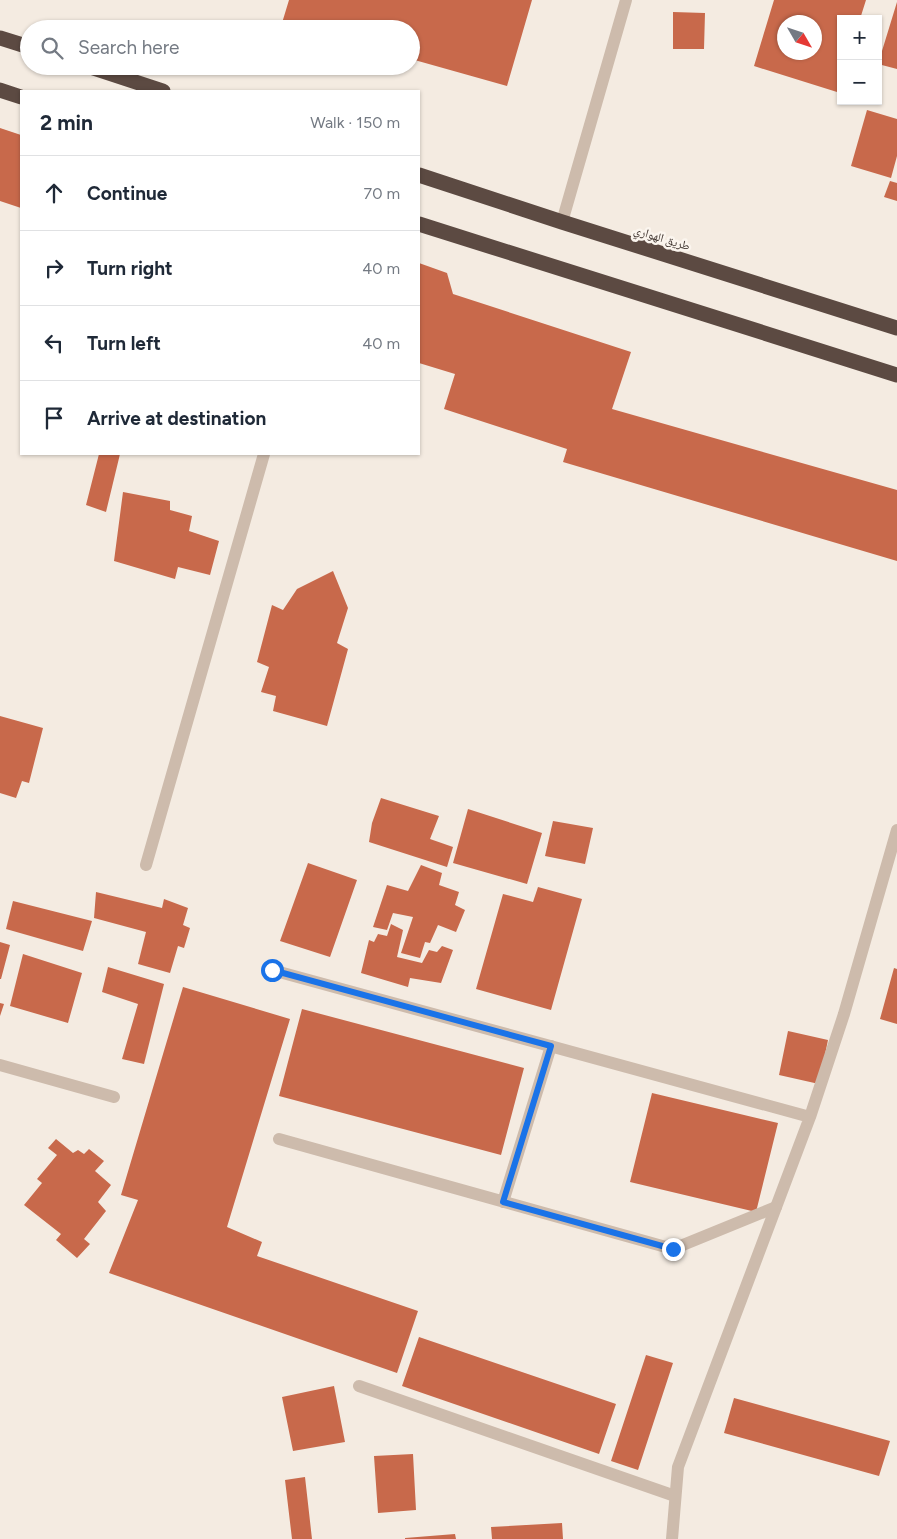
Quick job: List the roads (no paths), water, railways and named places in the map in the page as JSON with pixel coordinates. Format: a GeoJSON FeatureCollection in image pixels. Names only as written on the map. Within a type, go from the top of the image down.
{"type":"FeatureCollection","features":[{"type":"Feature","properties":{"kind":"highway"},"geometry":{"type":"LineString","coordinates":[[0,38],[20,44]]}},
{"type":"Feature","properties":{"kind":"highway"},"geometry":{"type":"LineString","coordinates":[[113,75],[159,90]]}},
{"type":"Feature","properties":{"kind":"highway"},"geometry":{"type":"LineString","coordinates":[[0,90],[20,97]]}},
{"type":"Feature","properties":{"kind":"highway","name":"طريق الهواري"},"geometry":{"type":"LineString","coordinates":[[420,176],[897,328]]}},
{"type":"Feature","properties":{"kind":"highway"},"geometry":{"type":"LineString","coordinates":[[420,224],[897,376]]}},
{"type":"Feature","properties":{"kind":"street"},"geometry":{"type":"LineString","coordinates":[[562,222],[626,0]]}},
{"type":"Feature","properties":{"kind":"street"},"geometry":{"type":"LineString","coordinates":[[146,865],[264,455]]}},
{"type":"Feature","properties":{"kind":"street"},"geometry":{"type":"LineString","coordinates":[[672,1539],[678,1467],[810,1117],[844,1014],[897,830]]}},
{"type":"Feature","properties":{"kind":"street"},"geometry":{"type":"LineString","coordinates":[[272,970],[810,1117]]}},
{"type":"Feature","properties":{"kind":"street"},"geometry":{"type":"LineString","coordinates":[[503,1202],[551,1046]]}},
{"type":"Feature","properties":{"kind":"street"},"geometry":{"type":"LineString","coordinates":[[0,1065],[114,1097]]}},
{"type":"Feature","properties":{"kind":"street"},"geometry":{"type":"LineString","coordinates":[[279,1139],[673,1249],[776,1207]]}},
{"type":"Feature","properties":{"kind":"street"},"geometry":{"type":"LineString","coordinates":[[359,1386],[675,1496]]}}]}
